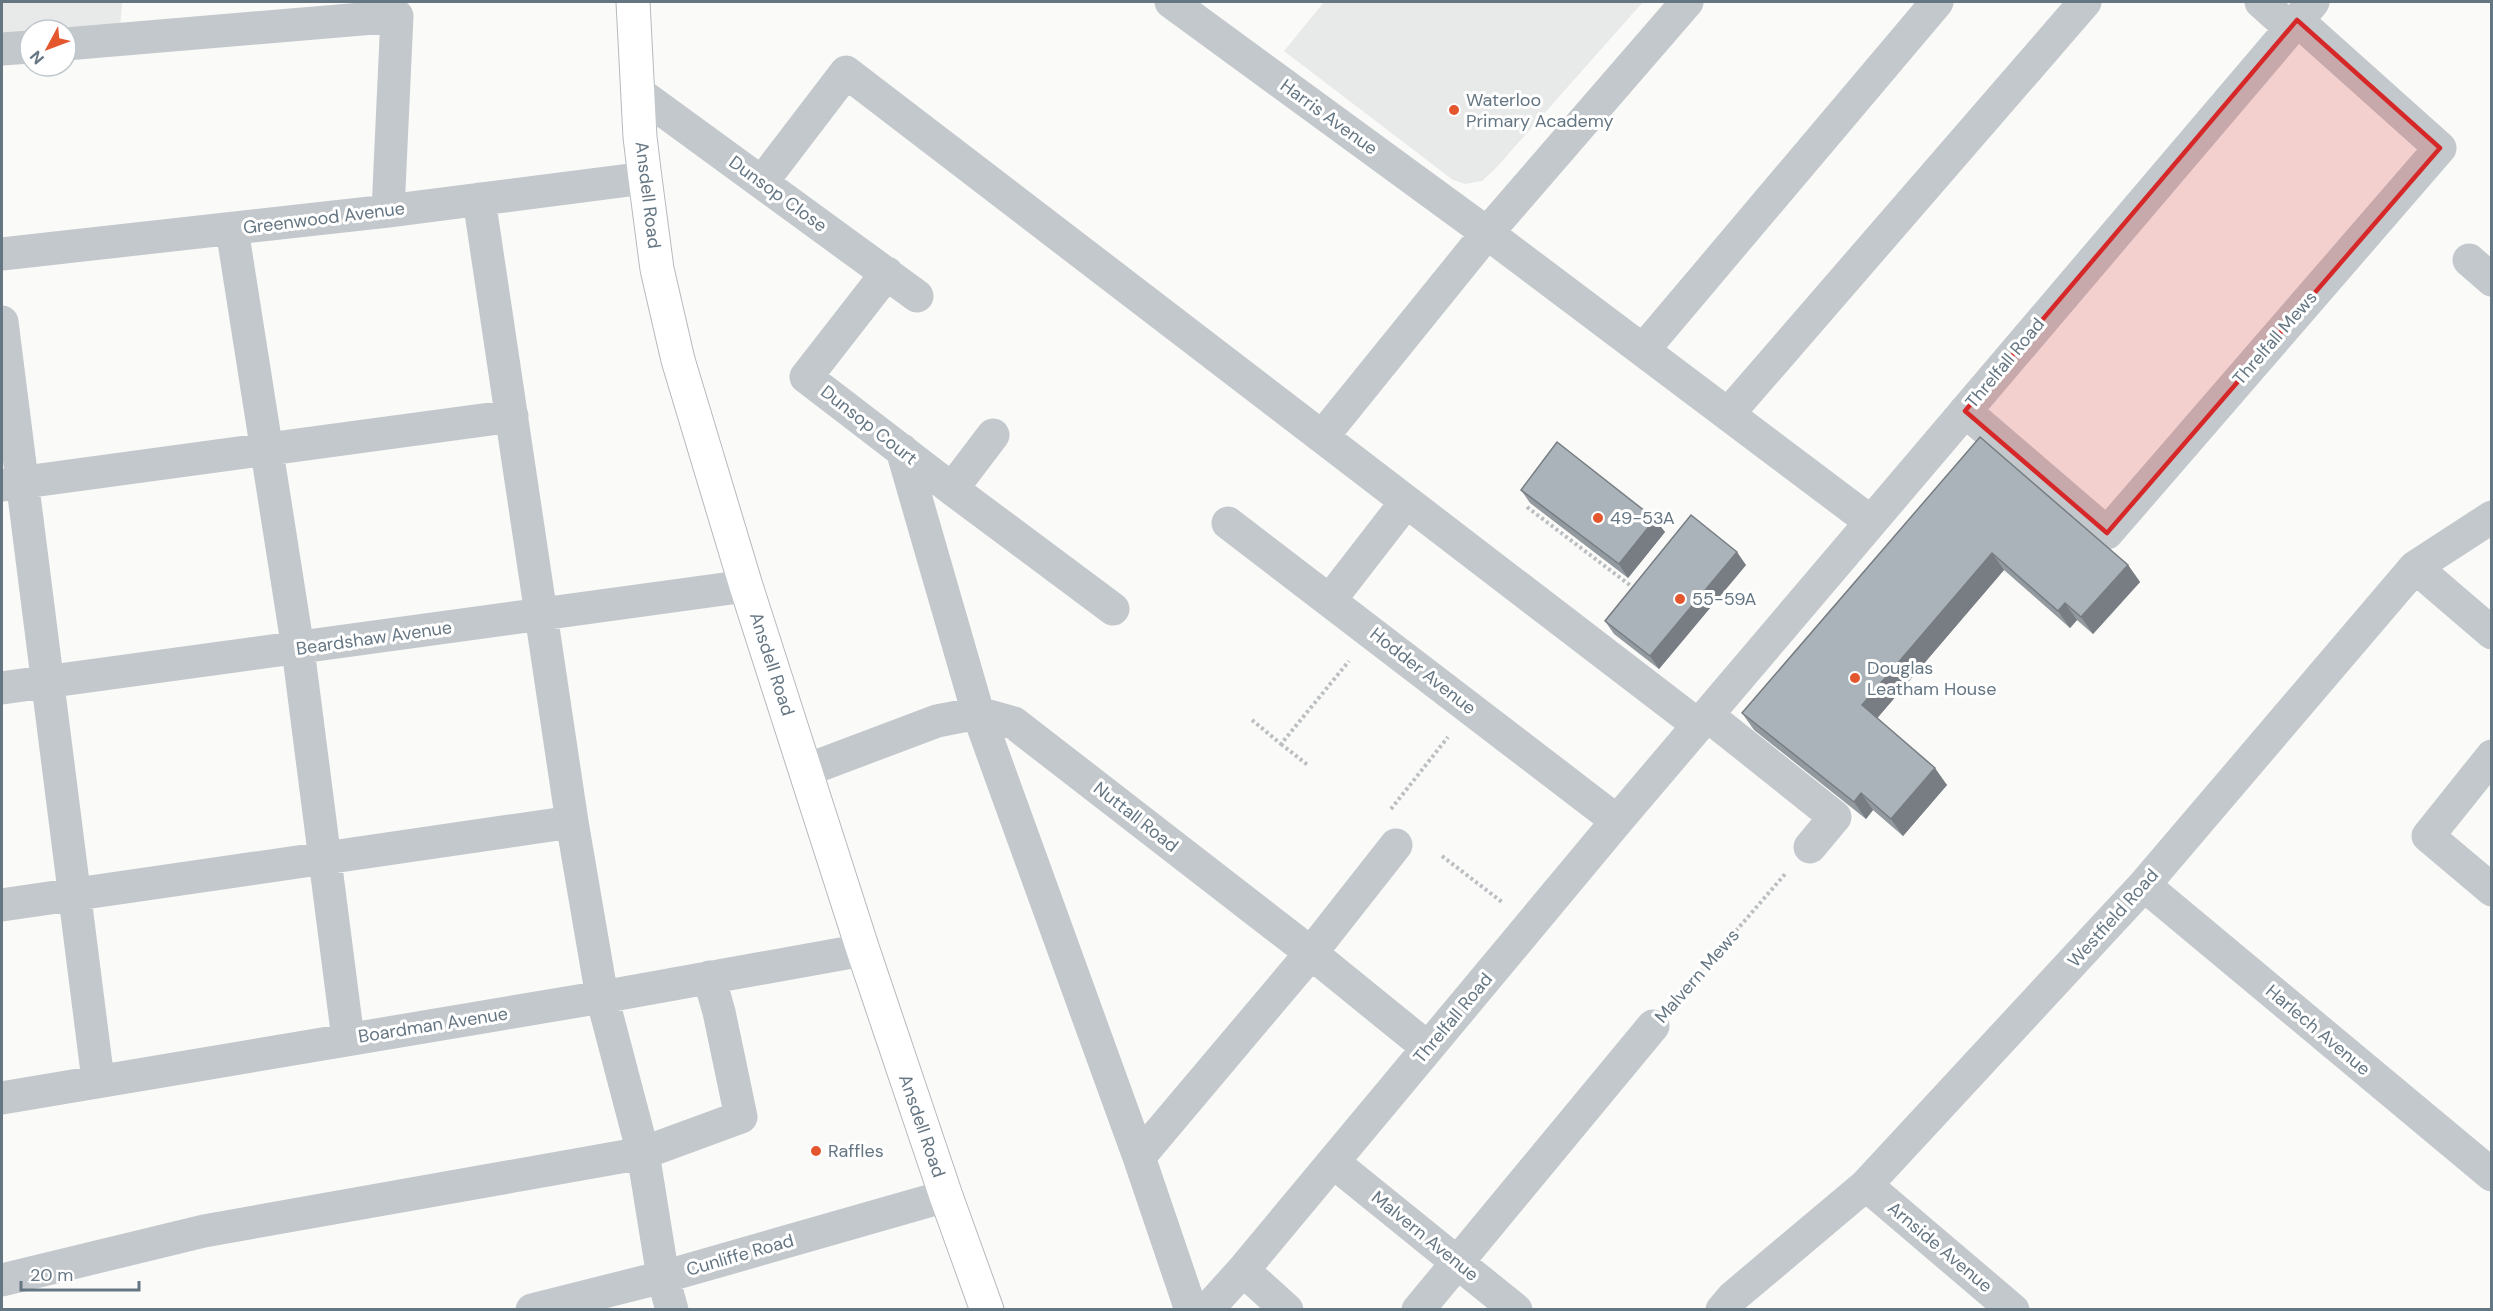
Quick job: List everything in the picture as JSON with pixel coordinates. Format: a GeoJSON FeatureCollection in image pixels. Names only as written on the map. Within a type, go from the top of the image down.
{"type":"FeatureCollection","features":[{"type":"Feature","properties":{"kind":"main road","name":"Ansdell Road"},"geometry":{"type":"LineString","coordinates":[[633,2],[645,178],[657,269],[678,360],[746,586],[863,950],[987,1310]]}},
{"type":"Feature","properties":{"kind":"street","name":"Harris Avenue"},"geometry":{"type":"LineString","coordinates":[[1171,2],[1644,349],[1871,522]]}},
{"type":"Feature","properties":{"kind":"street"},"geometry":{"type":"LineString","coordinates":[[1322,437],[1487,233],[1687,2]]}},
{"type":"Feature","properties":{"kind":"street"},"geometry":{"type":"LineString","coordinates":[[1644,349],[1937,2]]}},
{"type":"Feature","properties":{"kind":"street"},"geometry":{"type":"LineString","coordinates":[[1729,413],[2085,2]]}},
{"type":"Feature","properties":{"kind":"street"},"geometry":{"type":"LineString","coordinates":[[2261,2],[2300,16]]}},
{"type":"Feature","properties":{"kind":"street"},"geometry":{"type":"LineString","coordinates":[[78,43],[397,16],[388,211]]}},
{"type":"Feature","properties":{"kind":"street","name":"Threlfall Road"},"geometry":{"type":"LineString","coordinates":[[1207,1310],[1243,1270],[1617,821],[2300,16]]}},
{"type":"Feature","properties":{"kind":"street","name":"Threlfall Mews"},"geometry":{"type":"LineString","coordinates":[[1965,411],[2107,533],[2440,148],[2300,16]]}},
{"type":"Feature","properties":{"kind":"street"},"geometry":{"type":"LineString","coordinates":[[2,49],[18,48]]}},
{"type":"Feature","properties":{"kind":"street"},"geometry":{"type":"LineString","coordinates":[[762,182],[846,72],[1486,563],[1835,817],[1810,847]]}},
{"type":"Feature","properties":{"kind":"street","name":"Dunsop Close"},"geometry":{"type":"LineString","coordinates":[[639,93],[916,296]]}},
{"type":"Feature","properties":{"kind":"street","name":"Greenwood Avenue"},"geometry":{"type":"LineString","coordinates":[[2,254],[388,211],[645,178]]}},
{"type":"Feature","properties":{"kind":"street"},"geometry":{"type":"LineString","coordinates":[[479,199],[572,822],[602,997],[643,1153],[663,1277],[672,1310]]}},
{"type":"Feature","properties":{"kind":"street"},"geometry":{"type":"LineString","coordinates":[[232,229],[298,649],[348,1039]]}},
{"type":"Feature","properties":{"kind":"street","name":"Dunsop Court"},"geometry":{"type":"LineString","coordinates":[[887,273],[806,377],[1113,609]]}},
{"type":"Feature","properties":{"kind":"street"},"geometry":{"type":"LineString","coordinates":[[2,322],[12,483],[48,682],[99,1080]]}},
{"type":"Feature","properties":{"kind":"street"},"geometry":{"type":"LineString","coordinates":[[12,483],[267,451],[512,416]]}},
{"type":"Feature","properties":{"kind":"street"},"geometry":{"type":"LineString","coordinates":[[952,489],[993,435]]}},
{"type":"Feature","properties":{"kind":"street"},"geometry":{"type":"LineString","coordinates":[[902,450],[978,713],[1139,1157],[1191,1310]]}},
{"type":"Feature","properties":{"kind":"street"},"geometry":{"type":"LineString","coordinates":[[1330,600],[1406,502]]}},
{"type":"Feature","properties":{"kind":"street","name":"Westfield Road"},"geometry":{"type":"LineString","coordinates":[[1722,1310],[1733,1297],[1866,1185],[2144,885],[2415,567],[2492,517]]}},
{"type":"Feature","properties":{"kind":"street","name":"Hodder Avenue"},"geometry":{"type":"LineString","coordinates":[[1228,523],[1617,821]]}},
{"type":"Feature","properties":{"kind":"street"},"geometry":{"type":"LineString","coordinates":[[2415,567],[2492,633]]}},
{"type":"Feature","properties":{"kind":"street","name":"Beardshaw Avenue"},"geometry":{"type":"LineString","coordinates":[[2,688],[541,616],[746,586]]}},
{"type":"Feature","properties":{"kind":"street","name":"Nuttall Road"},"geometry":{"type":"LineString","coordinates":[[807,770],[937,721],[978,713],[1014,723],[1311,953],[1428,1048]]}},
{"type":"Feature","properties":{"kind":"street"},"geometry":{"type":"LineString","coordinates":[[2492,756],[2428,836],[2492,890]]}},
{"type":"Feature","properties":{"kind":"street"},"geometry":{"type":"LineString","coordinates":[[2,905],[572,822]]}},
{"type":"Feature","properties":{"kind":"street"},"geometry":{"type":"LineString","coordinates":[[1139,1157],[1311,953],[1396,846]]}},
{"type":"Feature","properties":{"kind":"street","name":"Harlech Avenue"},"geometry":{"type":"LineString","coordinates":[[2144,885],[2492,1176]]}},
{"type":"Feature","properties":{"kind":"street","name":"Boardman Avenue"},"geometry":{"type":"LineString","coordinates":[[2,1098],[602,997],[863,950]]}},
{"type":"Feature","properties":{"kind":"street"},"geometry":{"type":"LineString","coordinates":[[2,1280],[204,1231],[643,1153],[741,1117],[709,976]]}},
{"type":"Feature","properties":{"kind":"street","name":"Malvern Mews"},"geometry":{"type":"LineString","coordinates":[[1418,1310],[1653,1026]]}},
{"type":"Feature","properties":{"kind":"street","name":"Malvern Avenue"},"geometry":{"type":"LineString","coordinates":[[1333,1162],[1516,1310]]}},
{"type":"Feature","properties":{"kind":"street","name":"Arnside Avenue"},"geometry":{"type":"LineString","coordinates":[[1866,1185],[2013,1310]]}},
{"type":"Feature","properties":{"kind":"street","name":"Cunliffe Road"},"geometry":{"type":"LineString","coordinates":[[532,1310],[663,1277],[946,1196]]}},
{"type":"Feature","properties":{"kind":"street"},"geometry":{"type":"LineString","coordinates":[[1243,1270],[1287,1310]]}},
{"type":"Feature","properties":{"kind":"path"},"geometry":{"type":"LineString","coordinates":[[1527,507],[1638,592]]}},
{"type":"Feature","properties":{"kind":"path"},"geometry":{"type":"LineString","coordinates":[[1281,744],[1373,633]]}},
{"type":"Feature","properties":{"kind":"path"},"geometry":{"type":"LineString","coordinates":[[1391,810],[1471,709]]}},
{"type":"Feature","properties":{"kind":"path"},"geometry":{"type":"LineString","coordinates":[[1252,720],[1309,766]]}},
{"type":"Feature","properties":{"kind":"path","name":"Malvern Mews"},"geometry":{"type":"LineString","coordinates":[[1653,1026],[1810,847]]}},
{"type":"Feature","properties":{"kind":"path"},"geometry":{"type":"LineString","coordinates":[[1442,856],[1532,924]]}},
{"type":"Feature","properties":{"kind":"highlighted area"},"geometry":{"type":"Polygon","coordinates":[[[2297,20],[2440,148],[2107,533],[1965,411],[2297,20]]]}},
{"type":"Feature","properties":{"kind":"shaded area"},"geometry":{"type":"Polygon","coordinates":[[[2,2],[122,2],[120,28],[78,29],[78,18],[18,18],[18,38],[2,39],[2,2]]]}},
{"type":"Feature","properties":{"kind":"shaded area","name":"Waterloo Primary Academy"},"geometry":{"type":"Polygon","coordinates":[[[1324,2],[1643,2],[1495,169],[1482,181],[1465,184],[1453,180],[1284,51],[1324,2]]]}},
{"type":"Feature","properties":{"kind":"building","name":"Douglas Leatham House"},"geometry":{"type":"Polygon","coordinates":[[[1980,437],[2128,565],[2081,617],[2065,603],[2058,611],[1992,553],[1862,705],[1935,768],[1891,819],[1861,793],[1854,802],[1742,713],[1980,437]]]}},
{"type":"Feature","properties":{"kind":"building","name":"49-53A"},"geometry":{"type":"Polygon","coordinates":[[[1557,442],[1655,519],[1619,564],[1521,490],[1557,442]]]}},
{"type":"Feature","properties":{"kind":"building","name":"55-59A"},"geometry":{"type":"Polygon","coordinates":[[[1691,515],[1737,552],[1650,656],[1605,621],[1691,515]]]}},
{"type":"Feature","properties":{"kind":"place","name":"Waterloo Primary Academy"},"geometry":{"type":"Point","coordinates":[1454,110]}},
{"type":"Feature","properties":{"kind":"place","name":"49-53A"},"geometry":{"type":"Point","coordinates":[1598,518]}},
{"type":"Feature","properties":{"kind":"place","name":"55-59A"},"geometry":{"type":"Point","coordinates":[1680,599]}},
{"type":"Feature","properties":{"kind":"place","name":"Douglas Leatham House"},"geometry":{"type":"Point","coordinates":[1855,678]}},
{"type":"Feature","properties":{"kind":"place","name":"Raffles"},"geometry":{"type":"Point","coordinates":[816,1151]}}]}
